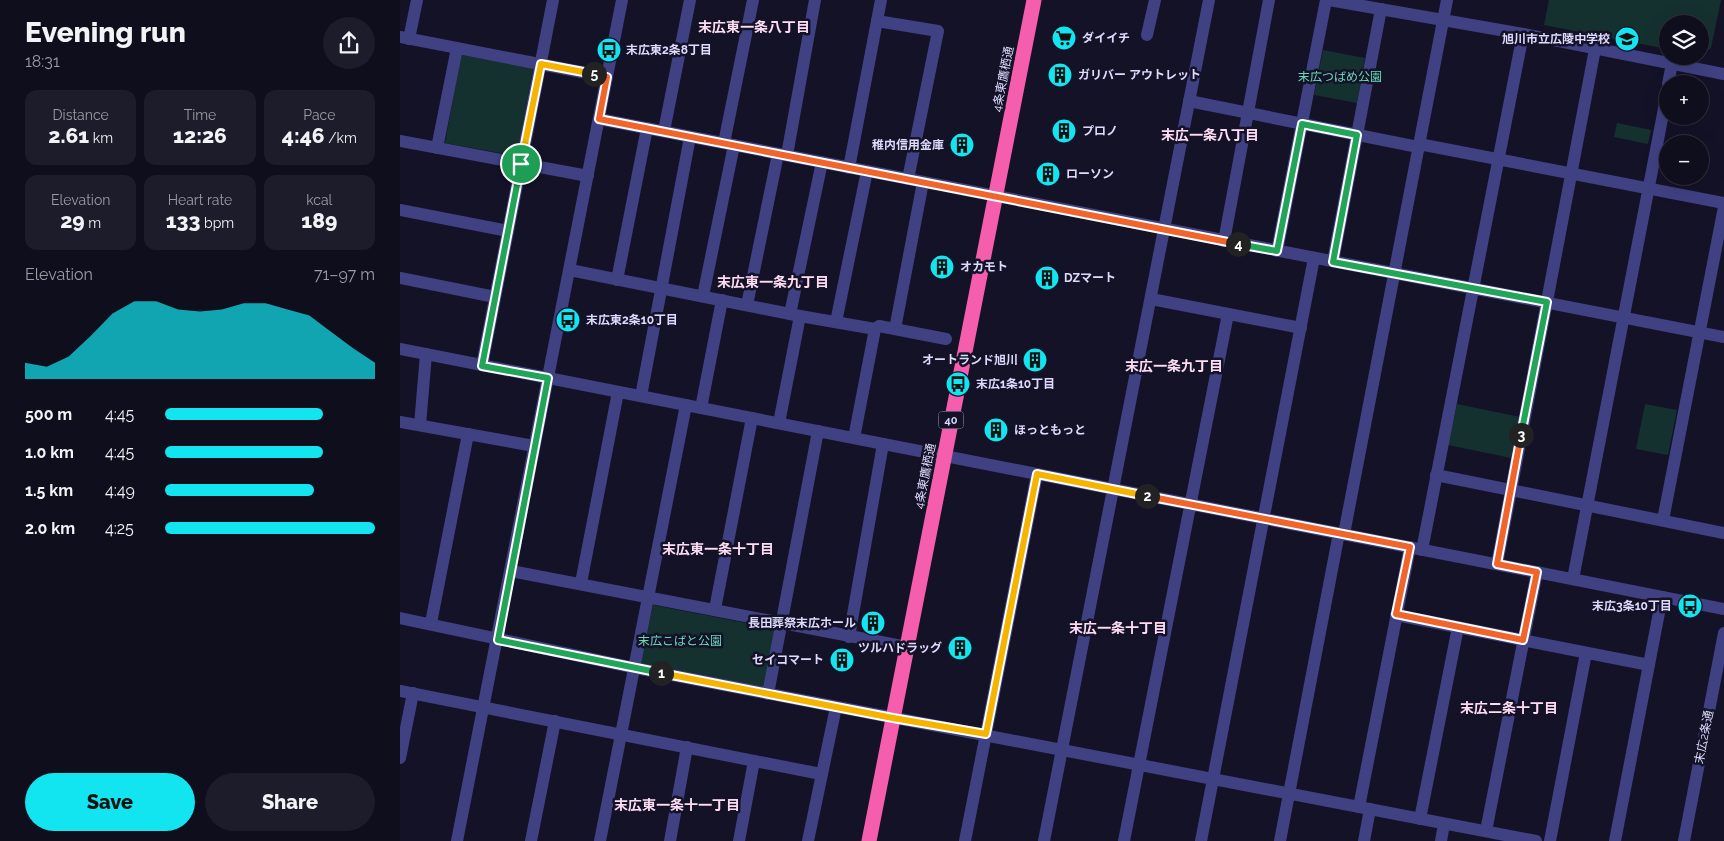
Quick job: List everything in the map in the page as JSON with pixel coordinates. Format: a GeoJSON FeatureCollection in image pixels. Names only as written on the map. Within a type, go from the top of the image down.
{"type":"FeatureCollection","features":[{"type":"Feature","properties":{"kind":"highway","name":"4条東鷹栖通"},"geometry":{"type":"LineString","coordinates":[[869,841],[994,196],[1034,0]]}},
{"type":"Feature","properties":{"kind":"street"},"geometry":{"type":"LineString","coordinates":[[417,0],[405,38],[607,77]]}},
{"type":"Feature","properties":{"kind":"street"},"geometry":{"type":"LineString","coordinates":[[482,366],[553,0]]}},
{"type":"Feature","properties":{"kind":"street"},"geometry":{"type":"LineString","coordinates":[[457,841],[498,640],[534,446],[622,0]]}},
{"type":"Feature","properties":{"kind":"street"},"geometry":{"type":"LineString","coordinates":[[664,131],[690,0]]}},
{"type":"Feature","properties":{"kind":"street"},"geometry":{"type":"LineString","coordinates":[[703,296],[754,0]]}},
{"type":"Feature","properties":{"kind":"street"},"geometry":{"type":"LineString","coordinates":[[747,305],[815,0]]}},
{"type":"Feature","properties":{"kind":"street"},"geometry":{"type":"LineString","coordinates":[[849,168],[881,0]]}},
{"type":"Feature","properties":{"kind":"street"},"geometry":{"type":"LineString","coordinates":[[1148,36],[1155,0]]}},
{"type":"Feature","properties":{"kind":"street"},"geometry":{"type":"LineString","coordinates":[[1044,841],[1209,0]]}},
{"type":"Feature","properties":{"kind":"street"},"geometry":{"type":"LineString","coordinates":[[1224,241],[1269,0]]}},
{"type":"Feature","properties":{"kind":"street"},"geometry":{"type":"LineString","coordinates":[[1277,251],[1328,0],[1523,34],[1659,61]]}},
{"type":"Feature","properties":{"kind":"street"},"geometry":{"type":"LineString","coordinates":[[1280,841],[1447,0]]}},
{"type":"Feature","properties":{"kind":"street"},"geometry":{"type":"LineString","coordinates":[[1333,262],[1381,9]]}},
{"type":"Feature","properties":{"kind":"street"},"geometry":{"type":"LineString","coordinates":[[877,21],[938,31],[908,179]]}},
{"type":"Feature","properties":{"kind":"street"},"geometry":{"type":"LineString","coordinates":[[1364,841],[1364,808],[1396,614],[1436,475],[1523,34]]}},
{"type":"Feature","properties":{"kind":"street"},"geometry":{"type":"LineString","coordinates":[[438,148],[457,48]]}},
{"type":"Feature","properties":{"kind":"street"},"geometry":{"type":"LineString","coordinates":[[1497,564],[1596,49]]}},
{"type":"Feature","properties":{"kind":"street"},"geometry":{"type":"LineString","coordinates":[[1677,65],[1724,74]]}},
{"type":"Feature","properties":{"kind":"street"},"geometry":{"type":"LineString","coordinates":[[1189,101],[1357,135],[1648,187],[1724,203]]}},
{"type":"Feature","properties":{"kind":"street"},"geometry":{"type":"LineString","coordinates":[[599,119],[1724,337]]}},
{"type":"Feature","properties":{"kind":"street"},"geometry":{"type":"LineString","coordinates":[[1573,579],[1661,125]]}},
{"type":"Feature","properties":{"kind":"street"},"geometry":{"type":"LineString","coordinates":[[617,280],[648,128]]}},
{"type":"Feature","properties":{"kind":"street"},"geometry":{"type":"LineString","coordinates":[[641,396],[690,136]]}},
{"type":"Feature","properties":{"kind":"street"},"geometry":{"type":"LineString","coordinates":[[400,141],[588,176]]}},
{"type":"Feature","properties":{"kind":"street"},"geometry":{"type":"LineString","coordinates":[[779,423],[795,315],[822,162]]}},
{"type":"Feature","properties":{"kind":"street"},"geometry":{"type":"LineString","coordinates":[[836,322],[867,171]]}},
{"type":"Feature","properties":{"kind":"street"},"geometry":{"type":"LineString","coordinates":[[895,329],[923,182]]}},
{"type":"Feature","properties":{"kind":"street"},"geometry":{"type":"LineString","coordinates":[[1663,520],[1724,207]]}},
{"type":"Feature","properties":{"kind":"street"},"geometry":{"type":"LineString","coordinates":[[400,210],[508,231]]}},
{"type":"Feature","properties":{"kind":"street"},"geometry":{"type":"LineString","coordinates":[[1201,841],[1314,258]]}},
{"type":"Feature","properties":{"kind":"street"},"geometry":{"type":"LineString","coordinates":[[570,270],[795,315],[875,329],[879,326],[946,339]]}},
{"type":"Feature","properties":{"kind":"street"},"geometry":{"type":"LineString","coordinates":[[400,278],[495,297]]}},
{"type":"Feature","properties":{"kind":"street"},"geometry":{"type":"LineString","coordinates":[[1151,299],[1301,328]]}},
{"type":"Feature","properties":{"kind":"street"},"geometry":{"type":"LineString","coordinates":[[701,408],[722,300]]}},
{"type":"Feature","properties":{"kind":"street"},"geometry":{"type":"LineString","coordinates":[[1124,841],[1228,314]]}},
{"type":"Feature","properties":{"kind":"street"},"geometry":{"type":"LineString","coordinates":[[854,438],[875,329]]}},
{"type":"Feature","properties":{"kind":"street"},"geometry":{"type":"LineString","coordinates":[[400,350],[1724,609]]}},
{"type":"Feature","properties":{"kind":"street"},"geometry":{"type":"LineString","coordinates":[[420,426],[426,354]]}},
{"type":"Feature","properties":{"kind":"street"},"geometry":{"type":"LineString","coordinates":[[581,583],[618,392]]}},
{"type":"Feature","properties":{"kind":"street"},"geometry":{"type":"LineString","coordinates":[[600,841],[686,405]]}},
{"type":"Feature","properties":{"kind":"street"},"geometry":{"type":"LineString","coordinates":[[715,609],[752,418]]}},
{"type":"Feature","properties":{"kind":"street"},"geometry":{"type":"LineString","coordinates":[[400,422],[534,446]]}},
{"type":"Feature","properties":{"kind":"street"},"geometry":{"type":"LineString","coordinates":[[768,694],[818,431]]}},
{"type":"Feature","properties":{"kind":"street"},"geometry":{"type":"LineString","coordinates":[[431,623],[468,434]]}},
{"type":"Feature","properties":{"kind":"street"},"geometry":{"type":"LineString","coordinates":[[849,637],[883,444]]}},
{"type":"Feature","properties":{"kind":"street"},"geometry":{"type":"LineString","coordinates":[[965,841],[1037,474]]}},
{"type":"Feature","properties":{"kind":"street"},"geometry":{"type":"LineString","coordinates":[[1436,475],[1724,532]]}},
{"type":"Feature","properties":{"kind":"street"},"geometry":{"type":"LineString","coordinates":[[511,571],[907,647]]}},
{"type":"Feature","properties":{"kind":"street"},"geometry":{"type":"LineString","coordinates":[[1486,832],[1537,572]]}},
{"type":"Feature","properties":{"kind":"street"},"geometry":{"type":"LineString","coordinates":[[1614,841],[1662,597]]}},
{"type":"Feature","properties":{"kind":"street"},"geometry":{"type":"LineString","coordinates":[[1396,614],[1649,665]]}},
{"type":"Feature","properties":{"kind":"street"},"geometry":{"type":"LineString","coordinates":[[400,618],[431,623],[498,640],[635,668],[986,734],[1138,766],[1289,793],[1520,840],[1536,841]]}},
{"type":"Feature","properties":{"kind":"street"},"geometry":{"type":"LineString","coordinates":[[1420,819],[1458,627]]}},
{"type":"Feature","properties":{"kind":"street","name":"末広2条通"},"geometry":{"type":"LineString","coordinates":[[1684,841],[1720,677],[1724,633]]}},
{"type":"Feature","properties":{"kind":"street"},"geometry":{"type":"LineString","coordinates":[[1550,841],[1586,653]]}},
{"type":"Feature","properties":{"kind":"street"},"geometry":{"type":"LineString","coordinates":[[400,755],[406,692],[821,774]]}},
{"type":"Feature","properties":{"kind":"street"},"geometry":{"type":"LineString","coordinates":[[808,841],[836,707]]}},
{"type":"Feature","properties":{"kind":"street"},"geometry":{"type":"LineString","coordinates":[[531,841],[555,721]]}},
{"type":"Feature","properties":{"kind":"street"},"geometry":{"type":"LineString","coordinates":[[670,841],[687,747]]}},
{"type":"Feature","properties":{"kind":"street"},"geometry":{"type":"LineString","coordinates":[[738,841],[754,761]]}},
{"type":"Feature","properties":{"kind":"street"},"geometry":{"type":"LineString","coordinates":[[1441,841],[1444,824]]}},
{"type":"Feature","properties":{"kind":"green space"},"geometry":{"type":"Polygon","coordinates":[[[1549,0],[1721,0],[1711,48],[1709,49],[1709,15],[1659,15],[1659,47],[1544,25],[1549,0]]]}},
{"type":"Feature","properties":{"kind":"green space","name":"末広つばめ公園"},"geometry":{"type":"Polygon","coordinates":[[[1323,50],[1365,58],[1357,103],[1314,95],[1323,50]]]}},
{"type":"Feature","properties":{"kind":"green space"},"geometry":{"type":"Polygon","coordinates":[[[461,55],[533,68],[517,156],[445,143],[461,55]]]}},
{"type":"Feature","properties":{"kind":"green space"},"geometry":{"type":"Polygon","coordinates":[[[1617,123],[1651,130],[1648,144],[1614,137],[1617,123]]]}},
{"type":"Feature","properties":{"kind":"green space"},"geometry":{"type":"Polygon","coordinates":[[[1457,404],[1520,417],[1511,458],[1448,445],[1457,404]]]}},
{"type":"Feature","properties":{"kind":"green space"},"geometry":{"type":"Polygon","coordinates":[[[1645,404],[1677,410],[1668,455],[1636,449],[1645,404]]]}},
{"type":"Feature","properties":{"kind":"green space","name":"末広こばと公園"},"geometry":{"type":"Polygon","coordinates":[[[653,605],[777,629],[765,688],[640,665],[653,605]]]}},
{"type":"Feature","properties":{"kind":"place","name":"ダイイチ"},"geometry":{"type":"Point","coordinates":[1064,38]}},
{"type":"Feature","properties":{"kind":"place","name":"旭川市立広陵中学校"},"geometry":{"type":"Point","coordinates":[1627,39]}},
{"type":"Feature","properties":{"kind":"place","name":"末広東2条8丁目"},"geometry":{"type":"Point","coordinates":[609,50]}},
{"type":"Feature","properties":{"kind":"place","name":"ガリバー アウトレット"},"geometry":{"type":"Point","coordinates":[1060,75]}},
{"type":"Feature","properties":{"kind":"place","name":"プロノ"},"geometry":{"type":"Point","coordinates":[1064,131]}},
{"type":"Feature","properties":{"kind":"place","name":"稚内信用金庫"},"geometry":{"type":"Point","coordinates":[962,145]}},
{"type":"Feature","properties":{"kind":"place","name":"ローソン"},"geometry":{"type":"Point","coordinates":[1048,174]}},
{"type":"Feature","properties":{"kind":"place","name":"オカモト"},"geometry":{"type":"Point","coordinates":[942,267]}},
{"type":"Feature","properties":{"kind":"place","name":"DZマート"},"geometry":{"type":"Point","coordinates":[1047,278]}},
{"type":"Feature","properties":{"kind":"place","name":"末広東2条10丁目"},"geometry":{"type":"Point","coordinates":[568,320]}},
{"type":"Feature","properties":{"kind":"place","name":"オートランド旭川"},"geometry":{"type":"Point","coordinates":[1035,360]}},
{"type":"Feature","properties":{"kind":"place","name":"末広1条10丁目"},"geometry":{"type":"Point","coordinates":[958,384]}},
{"type":"Feature","properties":{"kind":"place","name":"ほっともっと"},"geometry":{"type":"Point","coordinates":[996,430]}},
{"type":"Feature","properties":{"kind":"place","name":"末広3条10丁目"},"geometry":{"type":"Point","coordinates":[1690,606]}},
{"type":"Feature","properties":{"kind":"place","name":"長田葬祭末広ホール"},"geometry":{"type":"Point","coordinates":[873,623]}},
{"type":"Feature","properties":{"kind":"place","name":"ツルハドラッグ"},"geometry":{"type":"Point","coordinates":[960,648]}},
{"type":"Feature","properties":{"kind":"place","name":"セイコマート"},"geometry":{"type":"Point","coordinates":[842,660]}},
{"type":"Feature","properties":{"kind":"district","name":"末広東一条八丁目"},"geometry":{"type":"Point","coordinates":[754,27]}},
{"type":"Feature","properties":{"kind":"district","name":"末広一条八丁目"},"geometry":{"type":"Point","coordinates":[1210,135]}},
{"type":"Feature","properties":{"kind":"district","name":"末広東一条九丁目"},"geometry":{"type":"Point","coordinates":[773,282]}},
{"type":"Feature","properties":{"kind":"district","name":"末広一条九丁目"},"geometry":{"type":"Point","coordinates":[1174,366]}},
{"type":"Feature","properties":{"kind":"district","name":"末広東一条十丁目"},"geometry":{"type":"Point","coordinates":[718,549]}},
{"type":"Feature","properties":{"kind":"district","name":"末広一条十丁目"},"geometry":{"type":"Point","coordinates":[1118,628]}},
{"type":"Feature","properties":{"kind":"district","name":"末広二条十丁目"},"geometry":{"type":"Point","coordinates":[1509,708]}},
{"type":"Feature","properties":{"kind":"district","name":"末広東一条十一丁目"},"geometry":{"type":"Point","coordinates":[677,805]}},
{"type":"Feature","properties":{"kind":"route"},"geometry":{"type":"LineString","coordinates":[[541,64],[607,77],[599,119],[1277,251],[1302,124],[1357,135],[1333,262],[1547,302],[1497,564],[1537,572],[1523,640],[1396,614],[1410,547],[1037,474],[986,734],[893,718],[498,640],[548,378],[482,366],[521,164],[541,64]]}}]}
